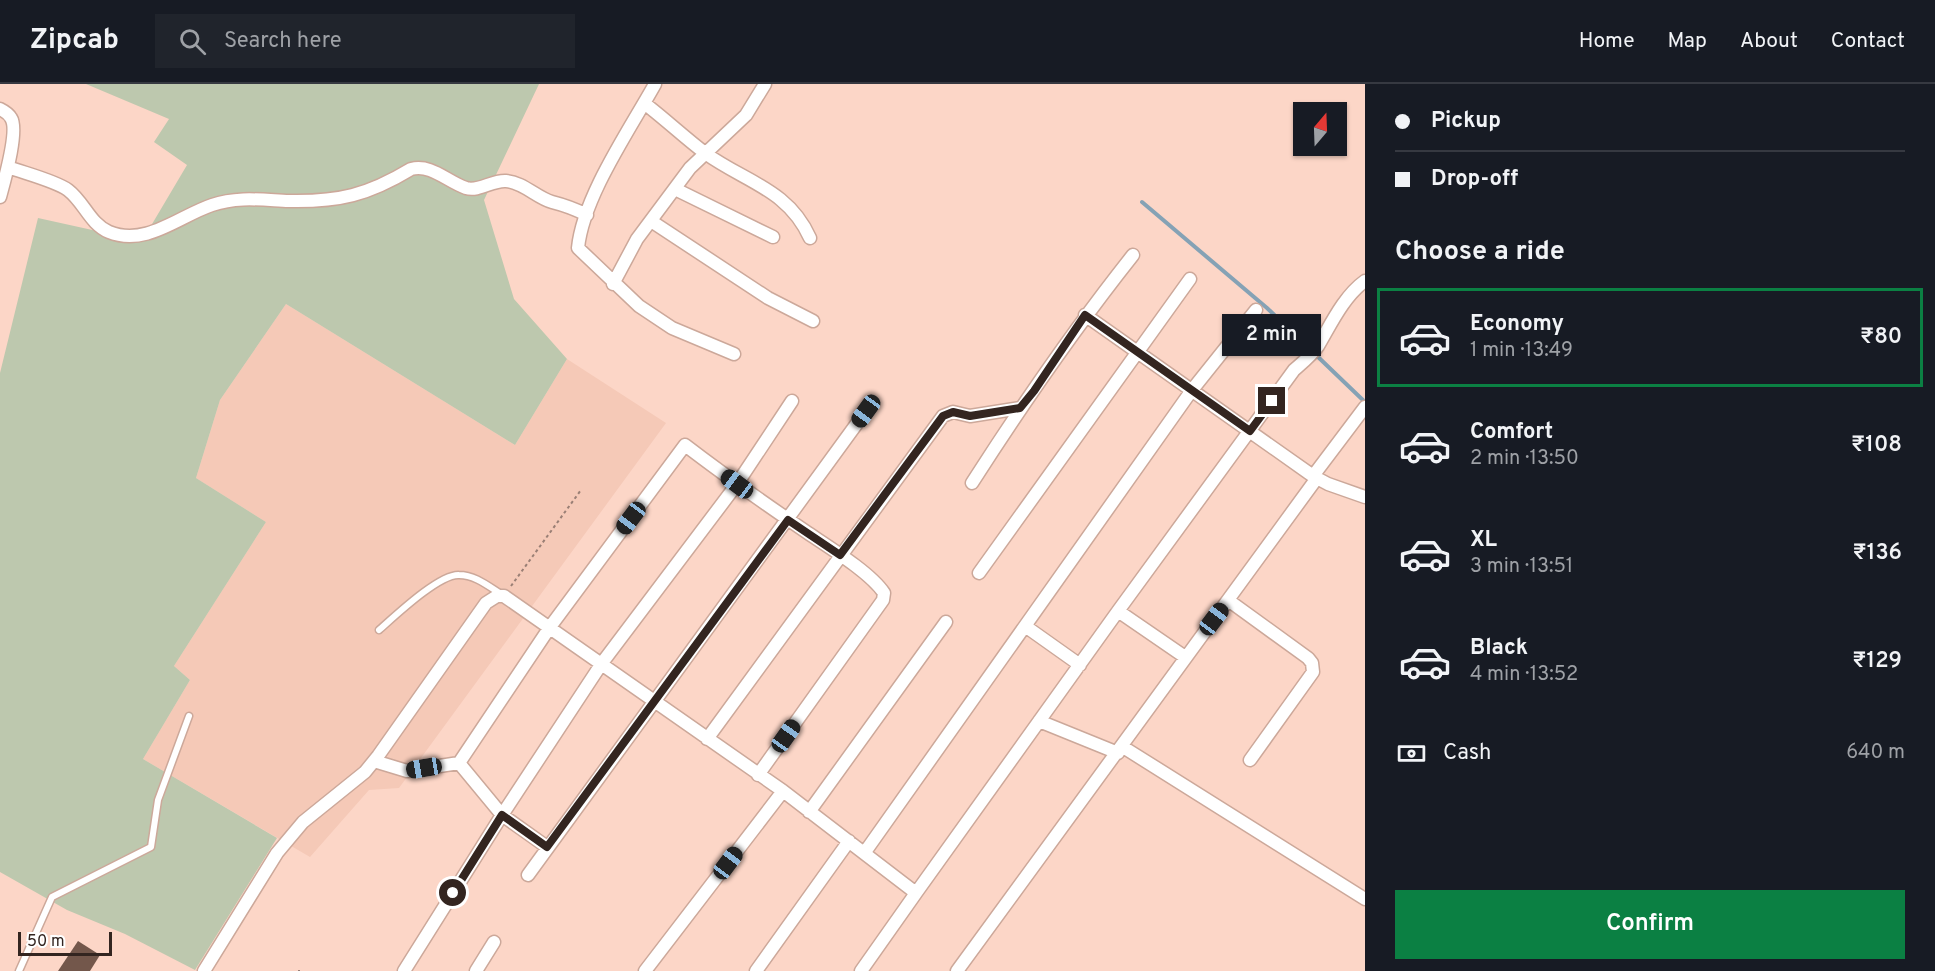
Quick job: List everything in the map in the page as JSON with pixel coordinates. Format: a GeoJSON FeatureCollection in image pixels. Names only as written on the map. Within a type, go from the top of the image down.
{"type":"FeatureCollection","features":[{"type":"Feature","properties":{"kind":"street"},"geometry":{"type":"LineString","coordinates":[[655,84],[603,175],[586,214],[578,248],[613,284],[639,306],[672,328],[734,354]]}},
{"type":"Feature","properties":{"kind":"street"},"geometry":{"type":"LineString","coordinates":[[613,284],[637,239],[675,189],[695,163],[746,115],[765,84]]}},
{"type":"Feature","properties":{"kind":"street"},"geometry":{"type":"LineString","coordinates":[[644,103],[705,153],[778,196],[790,207],[810,238]]}},
{"type":"Feature","properties":{"kind":"street"},"geometry":{"type":"LineString","coordinates":[[0,109],[11,117],[14,125],[9,167],[0,197]]}},
{"type":"Feature","properties":{"kind":"street"},"geometry":{"type":"LineString","coordinates":[[9,167],[67,189],[96,224],[109,232],[123,235],[142,236],[212,205],[236,198],[290,201],[336,200],[367,192],[418,167],[429,169],[467,188],[507,181],[552,202],[564,204],[586,214]]}},
{"type":"Feature","properties":{"kind":"street"},"geometry":{"type":"LineString","coordinates":[[675,189],[773,237]]}},
{"type":"Feature","properties":{"kind":"street"},"geometry":{"type":"LineString","coordinates":[[651,221],[768,298],[813,321]]}},
{"type":"Feature","properties":{"kind":"street"},"geometry":{"type":"LineString","coordinates":[[972,483],[1020,408],[1085,315],[1133,255]]}},
{"type":"Feature","properties":{"kind":"street"},"geometry":{"type":"LineString","coordinates":[[979,573],[1190,279]]}},
{"type":"Feature","properties":{"kind":"street"},"geometry":{"type":"LineString","coordinates":[[861,971],[1118,611],[1294,370],[1314,351],[1341,307],[1365,281]]}},
{"type":"Feature","properties":{"kind":"street"},"geometry":{"type":"LineString","coordinates":[[865,852],[1192,390],[1256,310]]}},
{"type":"Feature","properties":{"kind":"street"},"geometry":{"type":"LineString","coordinates":[[1085,315],[1315,477],[1365,497]]}},
{"type":"Feature","properties":{"kind":"street"},"geometry":{"type":"LineString","coordinates":[[404,971],[502,815],[602,663],[737,484],[792,401]]}},
{"type":"Feature","properties":{"kind":"street"},"geometry":{"type":"LineString","coordinates":[[707,739],[943,416],[953,412],[970,416],[1020,408]]}},
{"type":"Feature","properties":{"kind":"street"},"geometry":{"type":"LineString","coordinates":[[957,971],[1120,750],[1365,408]]}},
{"type":"Feature","properties":{"kind":"street"},"geometry":{"type":"LineString","coordinates":[[528,875],[866,411]]}},
{"type":"Feature","properties":{"kind":"street"},"geometry":{"type":"LineString","coordinates":[[374,761],[407,771],[459,762],[550,627],[685,445],[840,555],[879,586],[884,594],[883,600],[758,775]]}},
{"type":"Feature","properties":{"kind":"street"},"geometry":{"type":"LineString","coordinates":[[204,971],[277,853],[303,822],[352,783],[374,761],[486,603],[497,596],[504,596],[602,663],[783,791],[916,892]]}},
{"type":"Feature","properties":{"kind":"street"},"geometry":{"type":"LineString","coordinates":[[1228,600],[1312,663],[1313,672],[1250,760]]}},
{"type":"Feature","properties":{"kind":"street"},"geometry":{"type":"LineString","coordinates":[[1118,611],[1185,657]]}},
{"type":"Feature","properties":{"kind":"street"},"geometry":{"type":"LineString","coordinates":[[809,812],[946,622]]}},
{"type":"Feature","properties":{"kind":"street"},"geometry":{"type":"LineString","coordinates":[[1025,626],[1080,665]]}},
{"type":"Feature","properties":{"kind":"street"},"geometry":{"type":"LineString","coordinates":[[1040,721],[1120,750],[1365,899]]}},
{"type":"Feature","properties":{"kind":"street"},"geometry":{"type":"LineString","coordinates":[[459,762],[502,815],[547,847]]}},
{"type":"Feature","properties":{"kind":"street"},"geometry":{"type":"LineString","coordinates":[[645,971],[783,791]]}},
{"type":"Feature","properties":{"kind":"street"},"geometry":{"type":"LineString","coordinates":[[756,971],[849,841]]}},
{"type":"Feature","properties":{"kind":"street"},"geometry":{"type":"LineString","coordinates":[[476,971],[494,942]]}},
{"type":"Feature","properties":{"kind":"lane"},"geometry":{"type":"LineString","coordinates":[[379,630],[441,580],[457,574],[475,578],[504,596]]}},
{"type":"Feature","properties":{"kind":"lane"},"geometry":{"type":"LineString","coordinates":[[19,971],[52,897],[151,846],[158,800],[189,716]]}},
{"type":"Feature","properties":{"kind":"path"},"geometry":{"type":"LineString","coordinates":[[504,596],[581,490]]}},
{"type":"Feature","properties":{"kind":"shaded area"},"geometry":{"type":"Polygon","coordinates":[[[286,304],[515,445],[567,359],[666,423],[399,788],[369,790],[310,857],[143,759],[190,680],[174,666],[266,522],[196,478],[220,400],[286,304]]]}},
{"type":"Feature","properties":{"kind":"green space"},"geometry":{"type":"Polygon","coordinates":[[[86,84],[539,84],[484,200],[514,299],[567,359],[515,445],[286,304],[220,400],[196,478],[266,522],[174,666],[190,680],[143,759],[277,838],[195,970],[125,934],[67,910],[0,872],[0,373],[38,218],[142,241],[187,165],[154,142],[169,119],[86,84]]]}},
{"type":"Feature","properties":{"kind":"building"},"geometry":{"type":"Polygon","coordinates":[[[78,941],[100,955],[90,971],[58,971],[78,941]]]}},
{"type":"Feature","properties":{"kind":"waterway"},"geometry":{"type":"LineString","coordinates":[[1142,202],[1267,308],[1365,402]]}},
{"type":"Feature","properties":{"kind":"route"},"geometry":{"type":"LineString","coordinates":[[453,893],[502,815],[547,847],[788,520],[840,555],[943,416],[953,412],[970,416],[1020,408],[1085,315],[1250,431],[1272,401]]}}]}
